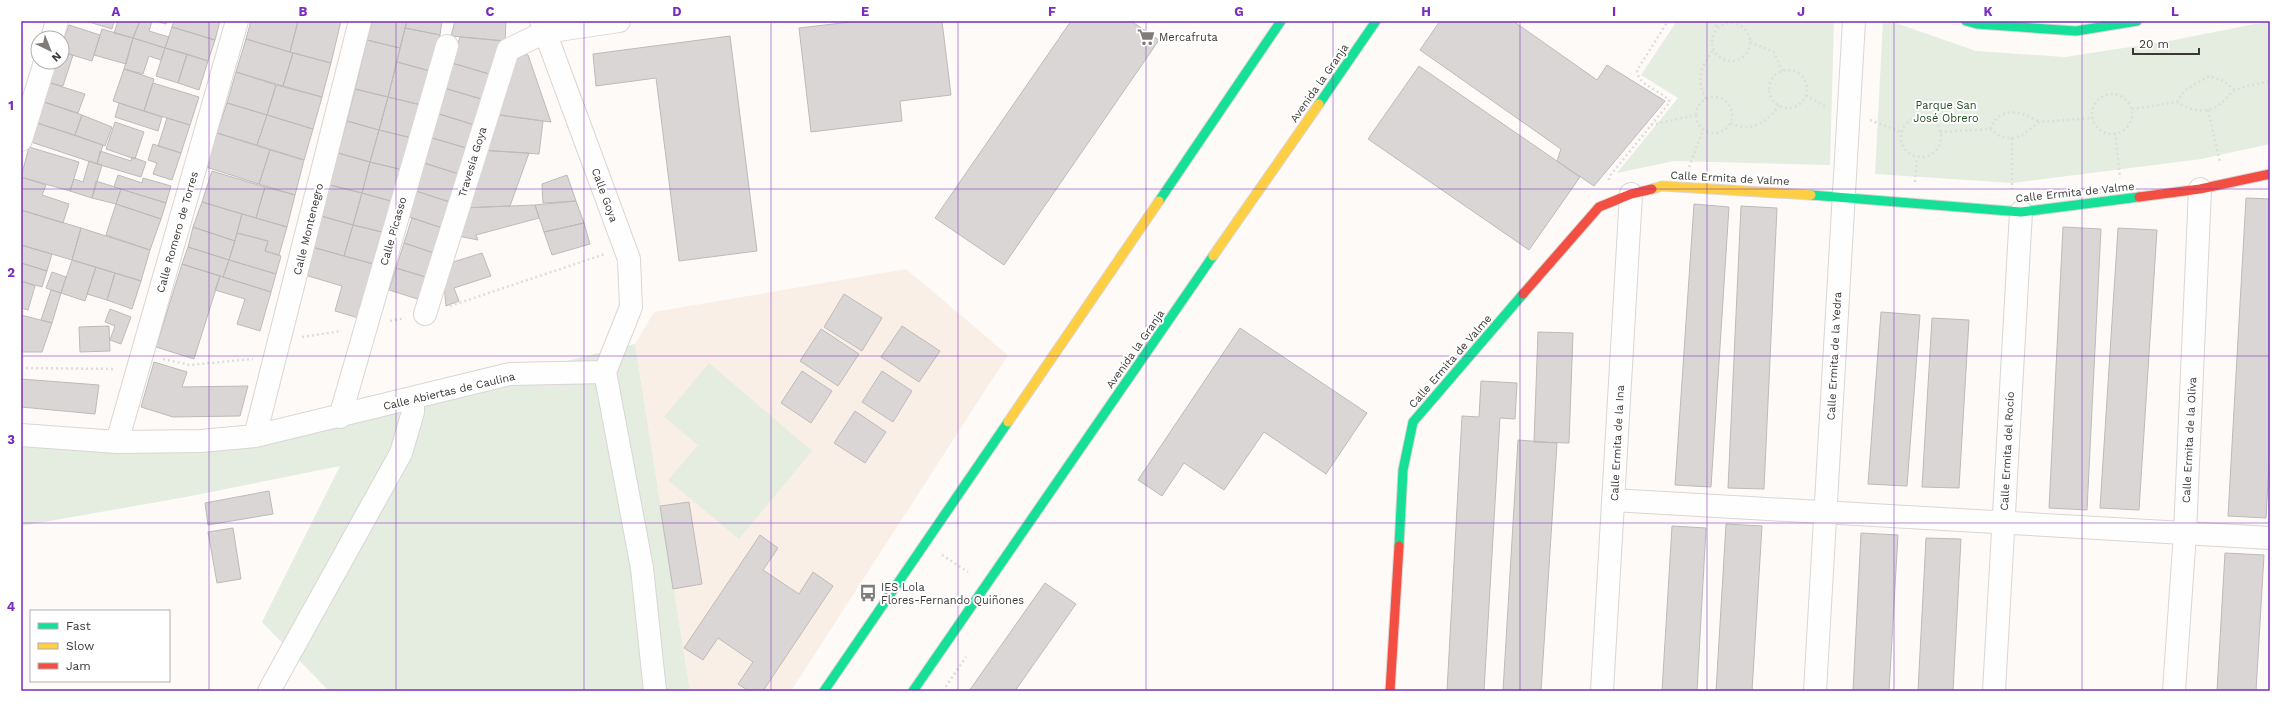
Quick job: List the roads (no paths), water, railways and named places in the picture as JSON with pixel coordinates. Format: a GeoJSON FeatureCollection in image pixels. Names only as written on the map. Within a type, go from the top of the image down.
{"type":"FeatureCollection","features":[{"type":"Feature","properties":{"kind":"main road"},"geometry":{"type":"LineString","coordinates":[[824,691],[1281,21]]}},
{"type":"Feature","properties":{"kind":"main road","name":"Avenida la Granja"},"geometry":{"type":"LineString","coordinates":[[913,691],[1376,21]]}},
{"type":"Feature","properties":{"kind":"main road"},"geometry":{"type":"LineString","coordinates":[[1966,21],[1977,24],[2076,31],[2137,21]]}},
{"type":"Feature","properties":{"kind":"main road","name":"Calle Ermita de Valme"},"geometry":{"type":"LineString","coordinates":[[1390,691],[1403,470],[1413,422],[1599,208],[1623,197],[1662,186],[1843,197],[2017,211],[2200,189],[2270,174]]}},
{"type":"Feature","properties":{"kind":"street","name":"Calle Romero de Torres"},"geometry":{"type":"LineString","coordinates":[[116,442],[237,21]]}},
{"type":"Feature","properties":{"kind":"street","name":"Calle Montenegro"},"geometry":{"type":"LineString","coordinates":[[255,436],[360,21]]}},
{"type":"Feature","properties":{"kind":"street","name":"Travesía Goya"},"geometry":{"type":"LineString","coordinates":[[425,314],[508,50],[543,27],[619,21]]}},
{"type":"Feature","properties":{"kind":"street","name":"Calle Ermita de la Yedra"},"geometry":{"type":"LineString","coordinates":[[1815,691],[1847,119],[1854,21]]}},
{"type":"Feature","properties":{"kind":"street","name":"Calle Goya"},"geometry":{"type":"LineString","coordinates":[[543,27],[629,259],[631,307],[605,372]]}},
{"type":"Feature","properties":{"kind":"street","name":"Calle Picasso"},"geometry":{"type":"LineString","coordinates":[[340,417],[447,46]]}},
{"type":"Feature","properties":{"kind":"street"},"geometry":{"type":"LineString","coordinates":[[21,140],[43,70]]}},
{"type":"Feature","properties":{"kind":"street","name":"Calle Ermita de la Oliva"},"geometry":{"type":"LineString","coordinates":[[2174,691],[2184,533],[2200,189]]}},
{"type":"Feature","properties":{"kind":"street","name":"Calle Ermita de la Ina"},"geometry":{"type":"LineString","coordinates":[[1602,691],[1613,500],[1623,197]]}},
{"type":"Feature","properties":{"kind":"street","name":"Calle Ermita del Rocío"},"geometry":{"type":"LineString","coordinates":[[1994,691],[2017,211]]}},
{"type":"Feature","properties":{"kind":"street","name":"Calle Abiertas de Caulina"},"geometry":{"type":"LineString","coordinates":[[21,435],[116,442],[201,441],[255,436],[340,417],[510,374],[605,372]]}},
{"type":"Feature","properties":{"kind":"street"},"geometry":{"type":"LineString","coordinates":[[605,372],[642,568],[655,691]]}},
{"type":"Feature","properties":{"kind":"street"},"geometry":{"type":"LineString","coordinates":[[268,691],[401,453],[413,412],[413,399]]}},
{"type":"Feature","properties":{"kind":"street"},"geometry":{"type":"LineString","coordinates":[[1613,500],[2270,538]]}},
{"type":"Feature","properties":{"kind":"place","name":"Mercafruta"},"geometry":{"type":"Point","coordinates":[1146,37]}},
{"type":"Feature","properties":{"kind":"place","name":"IES Lola Flores-Fernando Quiñones"},"geometry":{"type":"Point","coordinates":[868,593]}},
{"type":"Feature","properties":{"kind":"park label","name":"Parque San José Obrero"},"geometry":{"type":"Point","coordinates":[1946,111]}}]}
